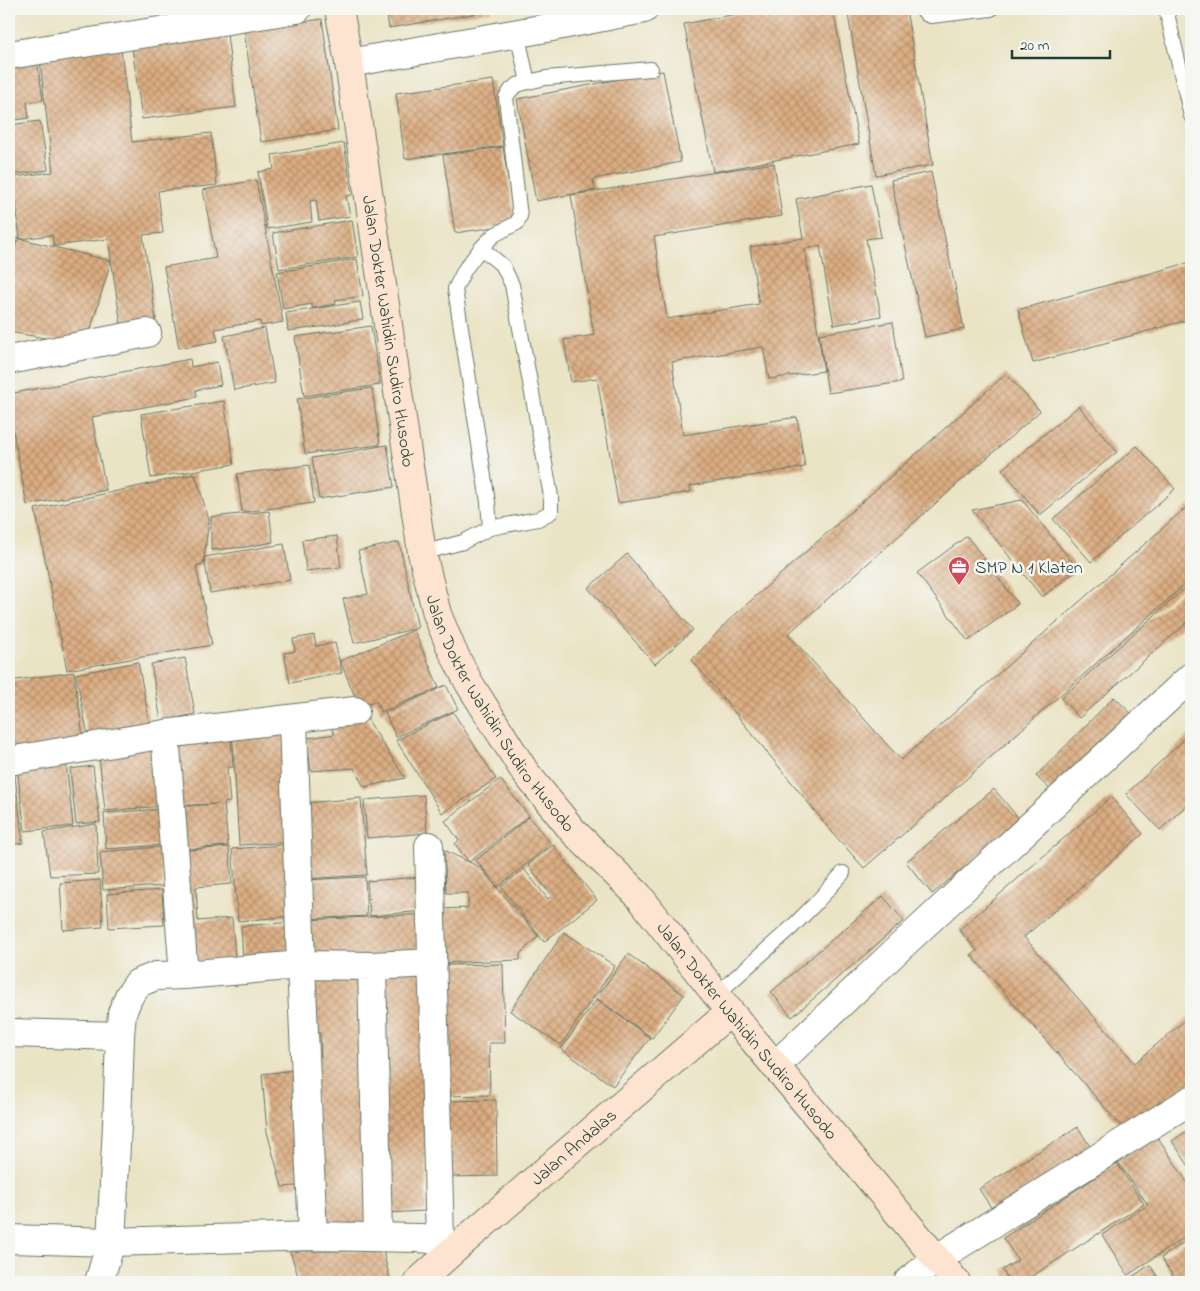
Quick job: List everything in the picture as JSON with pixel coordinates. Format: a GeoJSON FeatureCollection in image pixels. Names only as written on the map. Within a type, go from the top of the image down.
{"type":"FeatureCollection","features":[{"type":"Feature","properties":{"kind":"main road","name":"Jalan Dokter Wahidin Sudiro Husodo"},"geometry":{"type":"LineString","coordinates":[[339,9],[349,63],[422,552],[437,614],[452,650],[525,772],[573,831],[638,895],[723,1003],[956,1282]]}},
{"type":"Feature","properties":{"kind":"main road","name":"Jalan Andalas"},"geometry":{"type":"LineString","coordinates":[[418,1282],[449,1244],[723,1003]]}},
{"type":"Feature","properties":{"kind":"street"},"geometry":{"type":"LineString","coordinates":[[9,54],[297,9]]}},
{"type":"Feature","properties":{"kind":"street"},"geometry":{"type":"LineString","coordinates":[[349,63],[644,9]]}},
{"type":"Feature","properties":{"kind":"street"},"geometry":{"type":"LineString","coordinates":[[9,360],[147,333]]}},
{"type":"Feature","properties":{"kind":"street"},"geometry":{"type":"LineString","coordinates":[[775,1066],[1191,677]]}},
{"type":"Feature","properties":{"kind":"street"},"geometry":{"type":"LineString","coordinates":[[9,761],[165,734],[355,711]]}},
{"type":"Feature","properties":{"kind":"street"},"geometry":{"type":"LineString","coordinates":[[293,719],[301,965],[313,1236]]}},
{"type":"Feature","properties":{"kind":"street"},"geometry":{"type":"LineString","coordinates":[[165,734],[184,975]]}},
{"type":"Feature","properties":{"kind":"street"},"geometry":{"type":"LineString","coordinates":[[9,1238],[111,1242],[313,1236],[378,1237],[449,1244],[433,963],[429,846]]}},
{"type":"Feature","properties":{"kind":"street"},"geometry":{"type":"LineString","coordinates":[[99,1282],[111,1242],[122,1013],[129,996],[138,983],[156,976],[301,965],[372,966],[433,963]]}},
{"type":"Feature","properties":{"kind":"street"},"geometry":{"type":"LineString","coordinates":[[372,966],[378,1237]]}},
{"type":"Feature","properties":{"kind":"street"},"geometry":{"type":"LineString","coordinates":[[9,1033],[120,1036]]}},
{"type":"Feature","properties":{"kind":"street"},"geometry":{"type":"LineString","coordinates":[[908,1282],[936,1259],[1191,1100]]}},
{"type":"Feature","properties":{"kind":"lane"},"geometry":{"type":"LineString","coordinates":[[922,9],[931,16],[991,9]]}},
{"type":"Feature","properties":{"kind":"lane"},"geometry":{"type":"LineString","coordinates":[[1166,9],[1191,116]]}},
{"type":"Feature","properties":{"kind":"lane"},"geometry":{"type":"LineString","coordinates":[[518,33],[528,82]]}},
{"type":"Feature","properties":{"kind":"lane"},"geometry":{"type":"LineString","coordinates":[[490,528],[488,502],[455,289],[465,269],[481,248],[494,235],[517,223],[520,216],[506,97],[510,90],[517,85],[546,78],[651,69]]}},
{"type":"Feature","properties":{"kind":"lane"},"geometry":{"type":"LineString","coordinates":[[422,552],[462,542],[490,528],[538,519],[551,512],[552,496],[512,284],[503,266],[481,248]]}},
{"type":"Feature","properties":{"kind":"lane"},"geometry":{"type":"LineString","coordinates":[[723,1003],[843,873]]}},
{"type":"Feature","properties":{"kind":"building"},"geometry":{"type":"Polygon","coordinates":[[[167,9],[261,9],[170,26],[167,9]]]}},
{"type":"Feature","properties":{"kind":"building"},"geometry":{"type":"Polygon","coordinates":[[[386,9],[490,9],[491,11],[389,28],[386,9]]]}},
{"type":"Feature","properties":{"kind":"building"},"geometry":{"type":"Polygon","coordinates":[[[763,9],[833,9],[859,144],[713,172],[684,24],[763,9]]]}},
{"type":"Feature","properties":{"kind":"building"},"geometry":{"type":"Polygon","coordinates":[[[847,9],[906,9],[933,165],[876,175],[847,9]]]}},
{"type":"Feature","properties":{"kind":"building"},"geometry":{"type":"Polygon","coordinates":[[[322,19],[338,130],[261,142],[244,31],[322,19]]]}},
{"type":"Feature","properties":{"kind":"building"},"geometry":{"type":"Polygon","coordinates":[[[227,34],[236,107],[142,119],[132,47],[227,34]]]}},
{"type":"Feature","properties":{"kind":"building"},"geometry":{"type":"Polygon","coordinates":[[[120,41],[132,142],[211,133],[217,185],[158,191],[163,233],[143,235],[156,320],[121,325],[108,239],[54,246],[52,235],[20,239],[13,177],[53,172],[40,60],[120,41]]]}},
{"type":"Feature","properties":{"kind":"building"},"geometry":{"type":"Polygon","coordinates":[[[37,59],[43,100],[27,102],[29,118],[9,121],[9,63],[37,59]]]}},
{"type":"Feature","properties":{"kind":"building"},"geometry":{"type":"Polygon","coordinates":[[[663,71],[681,162],[593,179],[595,190],[536,201],[517,99],[663,71]]]}},
{"type":"Feature","properties":{"kind":"building"},"geometry":{"type":"Polygon","coordinates":[[[493,80],[503,146],[405,159],[396,93],[493,80]]]}},
{"type":"Feature","properties":{"kind":"building"},"geometry":{"type":"Polygon","coordinates":[[[40,121],[48,170],[9,175],[9,125],[40,121]]]}},
{"type":"Feature","properties":{"kind":"building"},"geometry":{"type":"Polygon","coordinates":[[[344,143],[352,195],[346,196],[350,216],[319,221],[316,200],[310,201],[312,222],[267,229],[258,172],[274,169],[272,155],[344,143]]]}},
{"type":"Feature","properties":{"kind":"building"},"geometry":{"type":"Polygon","coordinates":[[[503,147],[515,224],[455,233],[443,155],[503,147]]]}},
{"type":"Feature","properties":{"kind":"building"},"geometry":{"type":"Polygon","coordinates":[[[774,163],[782,216],[654,237],[667,319],[759,304],[750,247],[803,238],[796,199],[871,184],[881,237],[866,239],[881,316],[834,325],[820,246],[805,249],[824,371],[769,379],[763,347],[672,362],[683,435],[797,417],[805,467],[690,486],[691,492],[618,503],[597,378],[571,382],[564,340],[594,335],[571,195],[774,163]]]}},
{"type":"Feature","properties":{"kind":"building"},"geometry":{"type":"Polygon","coordinates":[[[931,172],[964,329],[925,337],[891,180],[931,172]]]}},
{"type":"Feature","properties":{"kind":"building"},"geometry":{"type":"Polygon","coordinates":[[[256,180],[283,322],[261,326],[260,321],[215,329],[218,341],[179,348],[164,267],[216,258],[203,190],[256,180]]]}},
{"type":"Feature","properties":{"kind":"building"},"geometry":{"type":"Polygon","coordinates":[[[352,220],[358,257],[279,269],[273,233],[352,220]]]}},
{"type":"Feature","properties":{"kind":"building"},"geometry":{"type":"Polygon","coordinates":[[[18,238],[111,261],[86,345],[9,332],[11,296],[9,295],[9,266],[18,238]]]}},
{"type":"Feature","properties":{"kind":"building"},"geometry":{"type":"Polygon","coordinates":[[[357,259],[363,296],[335,300],[336,304],[312,308],[312,304],[283,309],[277,272],[357,259]]]}},
{"type":"Feature","properties":{"kind":"building"},"geometry":{"type":"Polygon","coordinates":[[[1191,262],[1191,319],[1033,363],[1018,310],[1191,262]]]}},
{"type":"Feature","properties":{"kind":"building"},"geometry":{"type":"Polygon","coordinates":[[[360,302],[363,319],[288,331],[286,313],[360,302]]]}},
{"type":"Feature","properties":{"kind":"building"},"geometry":{"type":"Polygon","coordinates":[[[893,322],[902,382],[828,393],[819,334],[893,322]]]}},
{"type":"Feature","properties":{"kind":"building"},"geometry":{"type":"Polygon","coordinates":[[[371,326],[380,385],[304,396],[295,337],[371,326]]]}},
{"type":"Feature","properties":{"kind":"building"},"geometry":{"type":"Polygon","coordinates":[[[265,328],[275,383],[234,390],[224,336],[265,328]]]}},
{"type":"Feature","properties":{"kind":"building"},"geometry":{"type":"Polygon","coordinates":[[[190,359],[191,367],[217,362],[221,385],[196,390],[197,397],[92,417],[106,490],[27,505],[9,410],[9,394],[190,359]]]}},
{"type":"Feature","properties":{"kind":"building"},"geometry":{"type":"Polygon","coordinates":[[[1006,374],[1040,411],[788,634],[901,760],[1191,503],[1191,579],[864,868],[832,832],[692,660],[728,621],[1006,374]]]}},
{"type":"Feature","properties":{"kind":"building"},"geometry":{"type":"Polygon","coordinates":[[[372,388],[380,445],[305,454],[297,399],[372,388]]]}},
{"type":"Feature","properties":{"kind":"building"},"geometry":{"type":"Polygon","coordinates":[[[224,401],[234,464],[151,478],[141,414],[224,401]]]}},
{"type":"Feature","properties":{"kind":"building"},"geometry":{"type":"Polygon","coordinates":[[[1079,406],[1117,452],[1040,515],[1002,469],[1079,406]]]}},
{"type":"Feature","properties":{"kind":"building"},"geometry":{"type":"Polygon","coordinates":[[[387,445],[394,487],[319,499],[312,458],[387,445]]]}},
{"type":"Feature","properties":{"kind":"building"},"geometry":{"type":"Polygon","coordinates":[[[1137,446],[1175,489],[1091,562],[1053,519],[1137,446]]]}},
{"type":"Feature","properties":{"kind":"building"},"geometry":{"type":"Polygon","coordinates":[[[309,465],[314,503],[242,512],[237,474],[309,465]]]}},
{"type":"Feature","properties":{"kind":"building"},"geometry":{"type":"Polygon","coordinates":[[[195,474],[209,520],[203,565],[196,566],[212,645],[67,670],[35,509],[195,474]]]}},
{"type":"Feature","properties":{"kind":"building"},"geometry":{"type":"Polygon","coordinates":[[[1022,500],[1078,569],[1042,597],[972,510],[1022,500]]]}},
{"type":"Feature","properties":{"kind":"building"},"geometry":{"type":"Polygon","coordinates":[[[269,511],[273,542],[246,547],[211,550],[211,517],[269,511]]]}},
{"type":"Feature","properties":{"kind":"building"},"geometry":{"type":"Polygon","coordinates":[[[337,536],[341,567],[306,571],[302,540],[337,536]]]}},
{"type":"Feature","properties":{"kind":"building"},"geometry":{"type":"Polygon","coordinates":[[[967,536],[1018,604],[968,641],[917,573],[967,536]]]}},
{"type":"Feature","properties":{"kind":"building"},"geometry":{"type":"Polygon","coordinates":[[[399,542],[418,628],[354,643],[343,599],[368,594],[358,551],[399,542]]]}},
{"type":"Feature","properties":{"kind":"building"},"geometry":{"type":"Polygon","coordinates":[[[284,544],[290,580],[210,593],[204,557],[284,544]]]}},
{"type":"Feature","properties":{"kind":"building"},"geometry":{"type":"Polygon","coordinates":[[[627,554],[693,630],[655,664],[588,588],[627,554]]]}},
{"type":"Feature","properties":{"kind":"building"},"geometry":{"type":"Polygon","coordinates":[[[1191,583],[1191,619],[1079,718],[1061,698],[1191,583]]]}},
{"type":"Feature","properties":{"kind":"building"},"geometry":{"type":"Polygon","coordinates":[[[414,630],[439,688],[381,712],[376,701],[360,708],[340,661],[414,630]]]}},
{"type":"Feature","properties":{"kind":"building"},"geometry":{"type":"Polygon","coordinates":[[[314,635],[316,646],[335,643],[342,673],[290,683],[284,653],[295,651],[293,639],[314,635]]]}},
{"type":"Feature","properties":{"kind":"building"},"geometry":{"type":"Polygon","coordinates":[[[185,658],[195,714],[161,721],[151,664],[185,658]]]}},
{"type":"Feature","properties":{"kind":"building"},"geometry":{"type":"Polygon","coordinates":[[[138,662],[150,725],[88,736],[76,674],[138,662]]]}},
{"type":"Feature","properties":{"kind":"building"},"geometry":{"type":"Polygon","coordinates":[[[74,672],[84,744],[9,755],[9,681],[74,672]]]}},
{"type":"Feature","properties":{"kind":"building"},"geometry":{"type":"Polygon","coordinates":[[[446,685],[458,709],[396,737],[385,713],[446,685]]]}},
{"type":"Feature","properties":{"kind":"building"},"geometry":{"type":"Polygon","coordinates":[[[1114,697],[1135,717],[1057,796],[1036,776],[1114,697]]]}},
{"type":"Feature","properties":{"kind":"building"},"geometry":{"type":"Polygon","coordinates":[[[453,712],[496,779],[442,813],[396,740],[453,712]]]}},
{"type":"Feature","properties":{"kind":"building"},"geometry":{"type":"Polygon","coordinates":[[[364,714],[405,778],[364,787],[354,768],[311,771],[307,738],[335,734],[325,719],[364,714]]]}},
{"type":"Feature","properties":{"kind":"building"},"geometry":{"type":"Polygon","coordinates":[[[289,724],[296,842],[239,845],[232,727],[289,724]]]}},
{"type":"Feature","properties":{"kind":"building"},"geometry":{"type":"Polygon","coordinates":[[[1191,733],[1191,801],[1160,830],[1126,794],[1191,733]]]}},
{"type":"Feature","properties":{"kind":"building"},"geometry":{"type":"Polygon","coordinates":[[[231,736],[233,767],[227,767],[230,802],[224,803],[228,846],[176,850],[173,807],[217,804],[173,806],[169,741],[231,736]]]}},
{"type":"Feature","properties":{"kind":"building"},"geometry":{"type":"Polygon","coordinates":[[[157,742],[163,806],[105,811],[98,747],[157,742]]]}},
{"type":"Feature","properties":{"kind":"building"},"geometry":{"type":"Polygon","coordinates":[[[66,762],[73,826],[25,831],[17,768],[66,762]]]}},
{"type":"Feature","properties":{"kind":"building"},"geometry":{"type":"Polygon","coordinates":[[[93,766],[100,822],[76,824],[70,769],[93,766]]]}},
{"type":"Feature","properties":{"kind":"building"},"geometry":{"type":"Polygon","coordinates":[[[9,768],[14,768],[23,843],[9,845],[9,768]]]}},
{"type":"Feature","properties":{"kind":"building"},"geometry":{"type":"Polygon","coordinates":[[[500,779],[529,816],[469,862],[455,844],[459,840],[445,821],[500,779]]]}},
{"type":"Feature","properties":{"kind":"building"},"geometry":{"type":"Polygon","coordinates":[[[994,789],[1021,821],[932,894],[906,862],[994,789]]]}},
{"type":"Feature","properties":{"kind":"building"},"geometry":{"type":"Polygon","coordinates":[[[424,795],[427,833],[367,838],[364,800],[424,795]]]}},
{"type":"Feature","properties":{"kind":"building"},"geometry":{"type":"Polygon","coordinates":[[[1111,797],[1143,834],[1024,937],[1135,1063],[1191,1015],[1191,1080],[1129,1135],[971,955],[977,951],[959,930],[1111,797]]]}},
{"type":"Feature","properties":{"kind":"building"},"geometry":{"type":"Polygon","coordinates":[[[361,798],[367,875],[306,879],[306,803],[361,798]]]}},
{"type":"Feature","properties":{"kind":"building"},"geometry":{"type":"Polygon","coordinates":[[[162,809],[164,845],[106,849],[104,813],[162,809]]]}},
{"type":"Feature","properties":{"kind":"building"},"geometry":{"type":"Polygon","coordinates":[[[529,817],[551,844],[498,887],[476,860],[529,817]]]}},
{"type":"Feature","properties":{"kind":"building"},"geometry":{"type":"Polygon","coordinates":[[[96,824],[98,874],[50,876],[44,832],[96,824]]]}},
{"type":"Feature","properties":{"kind":"building"},"geometry":{"type":"Polygon","coordinates":[[[294,844],[294,916],[238,921],[232,849],[294,844]]]}},
{"type":"Feature","properties":{"kind":"building"},"geometry":{"type":"Polygon","coordinates":[[[553,845],[597,900],[544,942],[501,887],[524,869],[548,899],[552,896],[528,865],[553,845]]]}},
{"type":"Feature","properties":{"kind":"building"},"geometry":{"type":"Polygon","coordinates":[[[160,847],[163,886],[103,890],[100,852],[160,847]]]}},
{"type":"Feature","properties":{"kind":"building"},"geometry":{"type":"Polygon","coordinates":[[[229,847],[232,884],[196,887],[198,921],[232,918],[235,958],[185,962],[176,851],[229,847]]]}},
{"type":"Feature","properties":{"kind":"building"},"geometry":{"type":"Polygon","coordinates":[[[444,850],[481,868],[538,936],[520,954],[520,960],[439,963],[437,909],[468,908],[468,893],[446,893],[444,850]]]}},
{"type":"Feature","properties":{"kind":"building"},"geometry":{"type":"Polygon","coordinates":[[[365,877],[367,916],[306,919],[304,880],[365,877]]]}},
{"type":"Feature","properties":{"kind":"building"},"geometry":{"type":"Polygon","coordinates":[[[420,877],[423,911],[370,916],[367,881],[420,877]]]}},
{"type":"Feature","properties":{"kind":"building"},"geometry":{"type":"Polygon","coordinates":[[[100,880],[103,927],[63,930],[60,883],[100,880]]]}},
{"type":"Feature","properties":{"kind":"building"},"geometry":{"type":"Polygon","coordinates":[[[162,890],[164,925],[109,928],[107,894],[162,890]]]}},
{"type":"Feature","properties":{"kind":"building"},"geometry":{"type":"Polygon","coordinates":[[[883,896],[904,921],[792,1017],[771,992],[883,896]]]}},
{"type":"Feature","properties":{"kind":"building"},"geometry":{"type":"Polygon","coordinates":[[[429,914],[431,958],[308,964],[306,920],[429,914]]]}},
{"type":"Feature","properties":{"kind":"building"},"geometry":{"type":"Polygon","coordinates":[[[294,922],[297,956],[243,960],[241,926],[294,922]]]}},
{"type":"Feature","properties":{"kind":"building"},"geometry":{"type":"Polygon","coordinates":[[[564,932],[615,966],[561,1045],[510,1011],[564,932]]]}},
{"type":"Feature","properties":{"kind":"building"},"geometry":{"type":"Polygon","coordinates":[[[628,954],[684,995],[652,1038],[596,998],[628,954]]]}},
{"type":"Feature","properties":{"kind":"building"},"geometry":{"type":"Polygon","coordinates":[[[503,964],[505,1043],[489,1043],[490,1095],[442,1096],[439,965],[503,964]]]}},
{"type":"Feature","properties":{"kind":"building"},"geometry":{"type":"Polygon","coordinates":[[[428,968],[426,1211],[383,1213],[374,970],[428,968]]]}},
{"type":"Feature","properties":{"kind":"building"},"geometry":{"type":"Polygon","coordinates":[[[368,972],[373,1227],[320,1229],[314,1058],[321,1057],[320,1033],[315,1034],[312,974],[368,972]]]}},
{"type":"Feature","properties":{"kind":"building"},"geometry":{"type":"Polygon","coordinates":[[[597,999],[650,1038],[613,1086],[561,1049],[597,999]]]}},
{"type":"Feature","properties":{"kind":"building"},"geometry":{"type":"Polygon","coordinates":[[[303,1069],[310,1185],[282,1187],[267,1132],[262,1074],[303,1069]]]}},
{"type":"Feature","properties":{"kind":"building"},"geometry":{"type":"Polygon","coordinates":[[[496,1100],[497,1176],[447,1177],[445,1101],[496,1100]]]}},
{"type":"Feature","properties":{"kind":"building"},"geometry":{"type":"Polygon","coordinates":[[[1078,1127],[1094,1153],[996,1215],[979,1189],[1078,1127]]]}},
{"type":"Feature","properties":{"kind":"building"},"geometry":{"type":"Polygon","coordinates":[[[1191,1128],[1191,1169],[1172,1141],[1191,1128]]]}},
{"type":"Feature","properties":{"kind":"building"},"geometry":{"type":"Polygon","coordinates":[[[1157,1136],[1191,1188],[1191,1233],[1128,1275],[1102,1235],[1148,1205],[1118,1162],[1157,1136]]]}},
{"type":"Feature","properties":{"kind":"building"},"geometry":{"type":"Polygon","coordinates":[[[1117,1163],[1144,1204],[1028,1279],[1030,1282],[1010,1282],[1002,1270],[1018,1260],[1003,1238],[1117,1163]]]}},
{"type":"Feature","properties":{"kind":"building"},"geometry":{"type":"Polygon","coordinates":[[[1191,1237],[1191,1282],[1177,1282],[1161,1258],[1191,1237]]]}},
{"type":"Feature","properties":{"kind":"building"},"geometry":{"type":"Polygon","coordinates":[[[290,1251],[383,1251],[390,1279],[386,1282],[300,1282],[290,1251]]]}},
{"type":"Feature","properties":{"kind":"building"},"geometry":{"type":"Polygon","coordinates":[[[1150,1265],[1161,1282],[1124,1282],[1150,1265]]]}},
{"type":"Feature","properties":{"kind":"place","name":"SMP N 1 Klaten"},"geometry":{"type":"Point","coordinates":[959,586]}}]}
